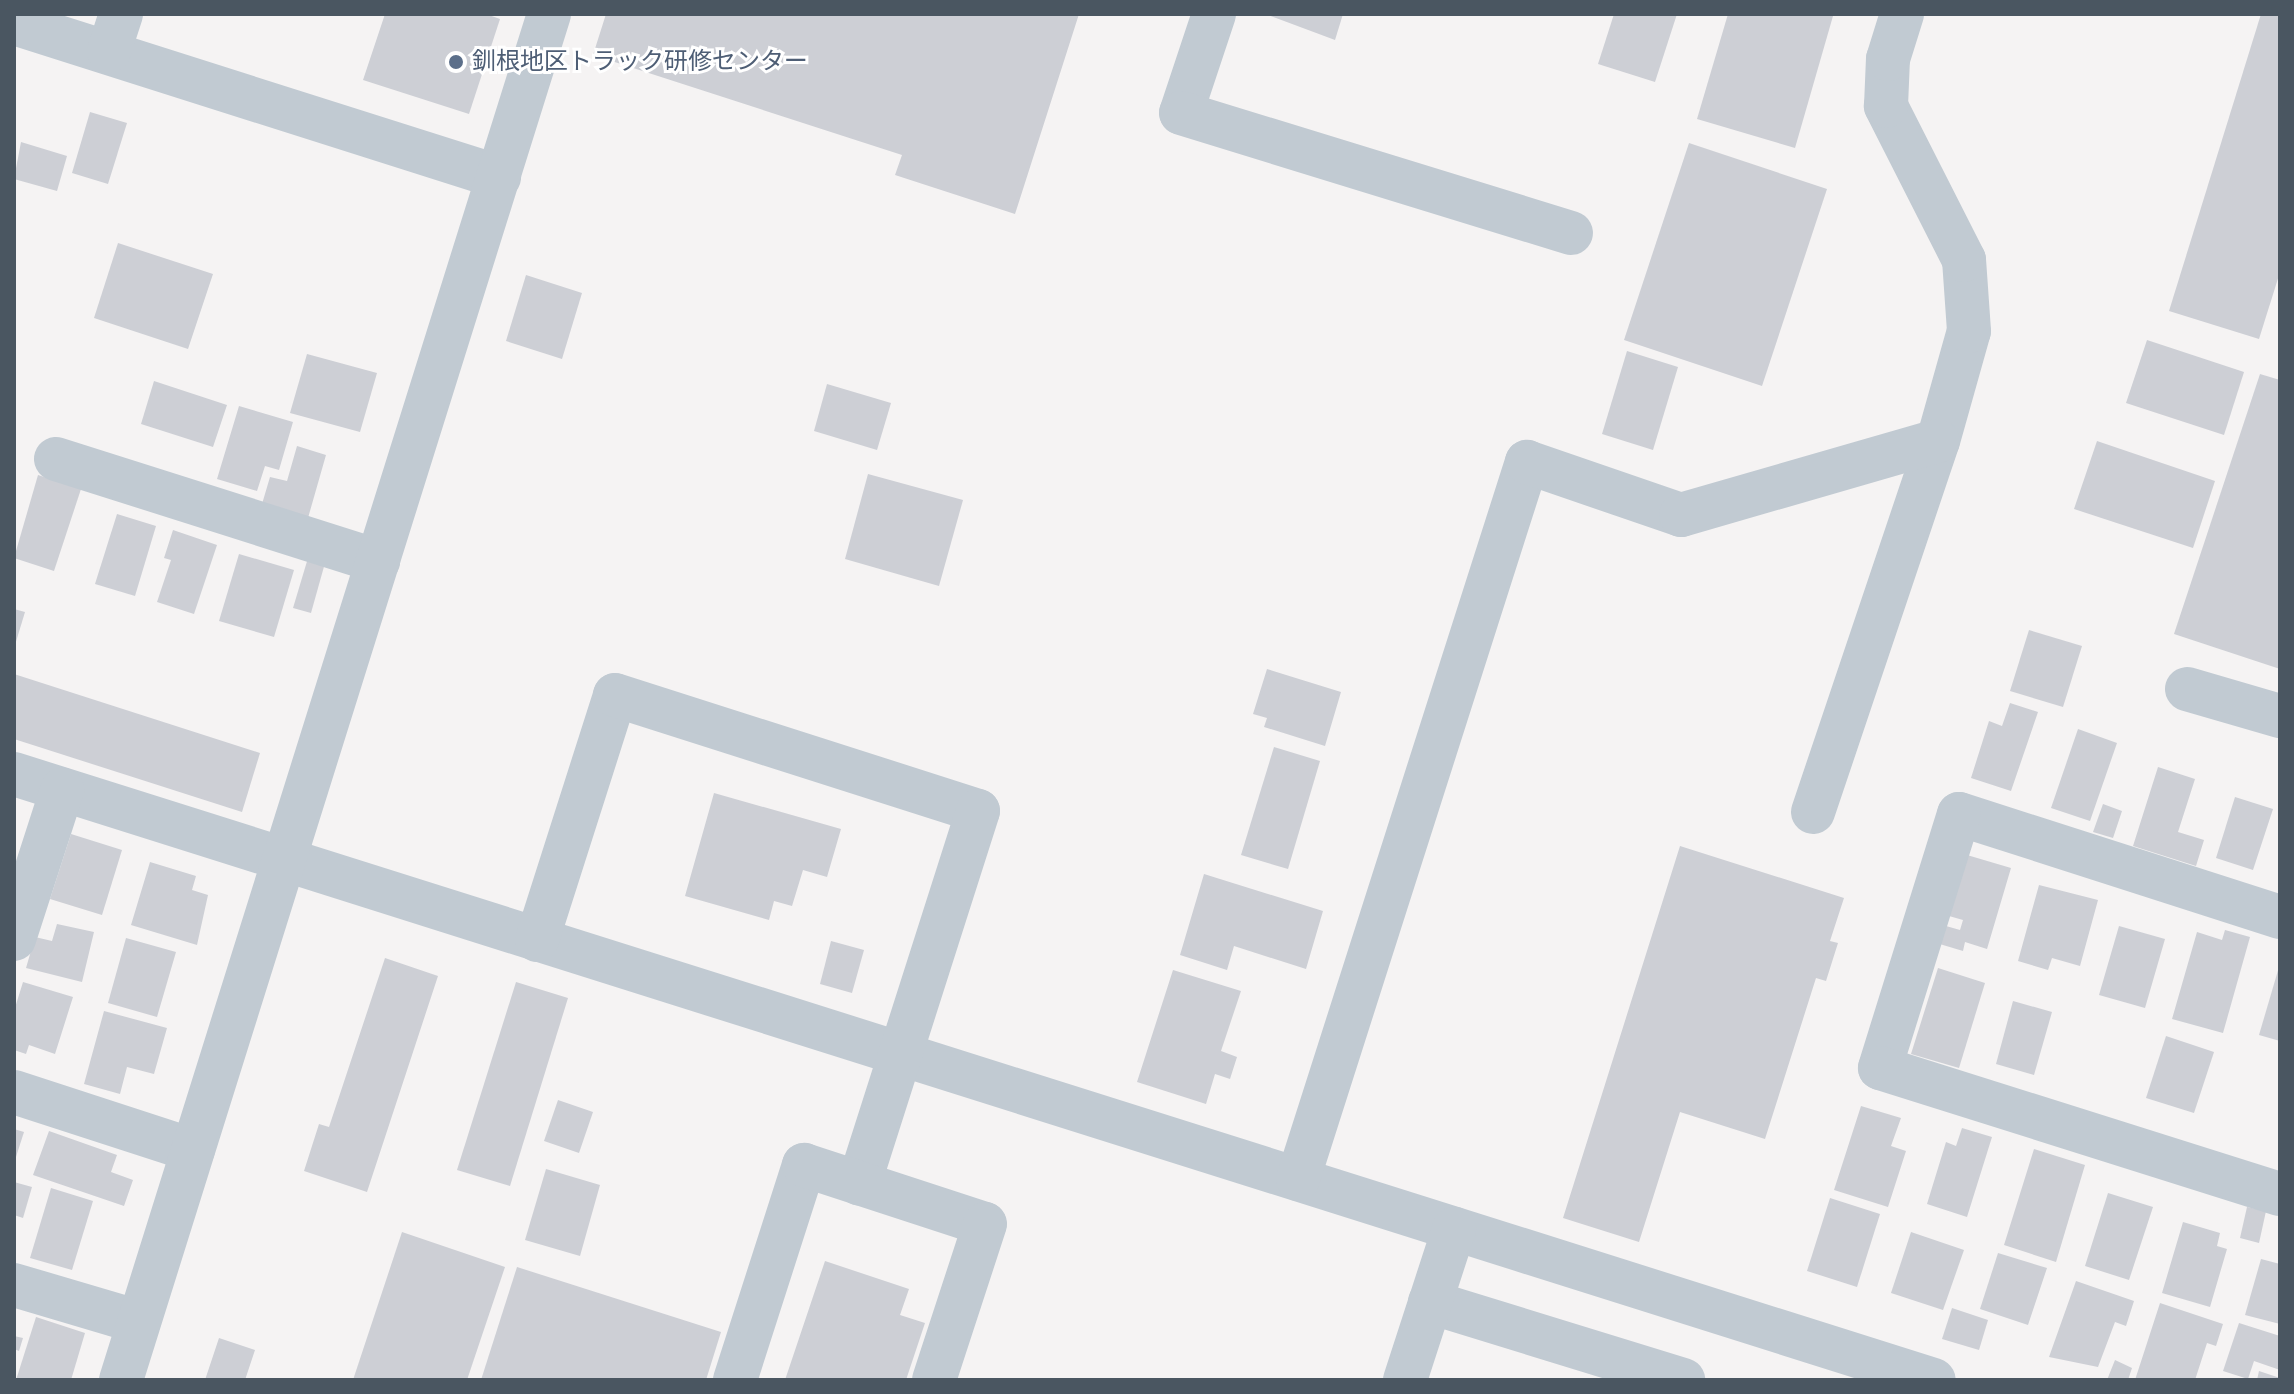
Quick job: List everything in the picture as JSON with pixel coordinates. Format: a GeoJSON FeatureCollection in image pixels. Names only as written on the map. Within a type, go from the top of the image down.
{"type":"FeatureCollection","features":[{"type":"Feature","properties":{"kind":"street"},"geometry":{"type":"LineString","coordinates":[[121,1380],[549,14]]}},
{"type":"Feature","properties":{"kind":"street"},"geometry":{"type":"LineString","coordinates":[[1214,14],[1181,113],[1571,233]]}},
{"type":"Feature","properties":{"kind":"street"},"geometry":{"type":"LineString","coordinates":[[1813,812],[1938,441],[1969,331],[1964,260],[1886,106],[1888,59],[1902,14]]}},
{"type":"Feature","properties":{"kind":"street"},"geometry":{"type":"LineString","coordinates":[[14,23],[115,33],[499,177]]}},
{"type":"Feature","properties":{"kind":"street"},"geometry":{"type":"LineString","coordinates":[[1298,1179],[1527,462],[1681,515],[1938,441]]}},
{"type":"Feature","properties":{"kind":"street"},"geometry":{"type":"LineString","coordinates":[[56,459],[378,561]]}},
{"type":"Feature","properties":{"kind":"street"},"geometry":{"type":"LineString","coordinates":[[2187,689],[2280,716]]}},
{"type":"Feature","properties":{"kind":"street"},"geometry":{"type":"LineString","coordinates":[[537,940],[615,695],[978,811],[859,1183]]}},
{"type":"Feature","properties":{"kind":"street"},"geometry":{"type":"LineString","coordinates":[[14,774],[1934,1380]]}},
{"type":"Feature","properties":{"kind":"street"},"geometry":{"type":"LineString","coordinates":[[14,939],[62,790]]}},
{"type":"Feature","properties":{"kind":"street"},"geometry":{"type":"LineString","coordinates":[[2280,917],[1959,814],[1880,1068],[2280,1194]]}},
{"type":"Feature","properties":{"kind":"street"},"geometry":{"type":"LineString","coordinates":[[14,1092],[193,1150]]}},
{"type":"Feature","properties":{"kind":"street"},"geometry":{"type":"LineString","coordinates":[[735,1380],[804,1165],[985,1224],[934,1380]]}},
{"type":"Feature","properties":{"kind":"street"},"geometry":{"type":"LineString","coordinates":[[1405,1380],[1454,1229]]}},
{"type":"Feature","properties":{"kind":"street"},"geometry":{"type":"LineString","coordinates":[[14,1285],[139,1322]]}},
{"type":"Feature","properties":{"kind":"street"},"geometry":{"type":"LineString","coordinates":[[1430,1302],[1683,1380]]}},
{"type":"Feature","properties":{"kind":"building"},"geometry":{"type":"Polygon","coordinates":[[[385,14],[486,14],[500,19],[469,114],[363,80],[385,14]]]}},
{"type":"Feature","properties":{"kind":"building"},"geometry":{"type":"Polygon","coordinates":[[[606,14],[1079,14],[1015,214],[895,175],[902,155],[593,55],[606,14]]]}},
{"type":"Feature","properties":{"kind":"building"},"geometry":{"type":"Polygon","coordinates":[[[1265,14],[1343,14],[1335,40],[1265,14]]]}},
{"type":"Feature","properties":{"kind":"building"},"geometry":{"type":"Polygon","coordinates":[[[1614,14],[1677,14],[1655,82],[1598,64],[1614,14]]]}},
{"type":"Feature","properties":{"kind":"building"},"geometry":{"type":"Polygon","coordinates":[[[1728,14],[1833,16],[1795,148],[1697,119],[1728,14]]]}},
{"type":"Feature","properties":{"kind":"building"},"geometry":{"type":"Polygon","coordinates":[[[2261,14],[2280,14],[2280,272],[2259,339],[2169,311],[2261,14]]]}},
{"type":"Feature","properties":{"kind":"building"},"geometry":{"type":"Polygon","coordinates":[[[90,112],[127,123],[108,184],[72,173],[90,112]]]}},
{"type":"Feature","properties":{"kind":"building"},"geometry":{"type":"Polygon","coordinates":[[[21,142],[67,156],[57,191],[14,179],[21,142]]]}},
{"type":"Feature","properties":{"kind":"building"},"geometry":{"type":"Polygon","coordinates":[[[1689,143],[1827,189],[1762,386],[1624,340],[1689,143]]]}},
{"type":"Feature","properties":{"kind":"building"},"geometry":{"type":"Polygon","coordinates":[[[118,243],[213,274],[188,349],[94,318],[118,243]]]}},
{"type":"Feature","properties":{"kind":"building"},"geometry":{"type":"Polygon","coordinates":[[[526,275],[582,293],[562,359],[506,341],[526,275]]]}},
{"type":"Feature","properties":{"kind":"building"},"geometry":{"type":"Polygon","coordinates":[[[2147,340],[2244,372],[2224,435],[2126,403],[2147,340]]]}},
{"type":"Feature","properties":{"kind":"building"},"geometry":{"type":"Polygon","coordinates":[[[1627,351],[1678,367],[1653,450],[1602,434],[1627,351]]]}},
{"type":"Feature","properties":{"kind":"building"},"geometry":{"type":"Polygon","coordinates":[[[307,354],[377,373],[360,432],[290,413],[307,354]]]}},
{"type":"Feature","properties":{"kind":"building"},"geometry":{"type":"Polygon","coordinates":[[[2260,374],[2280,380],[2280,669],[2174,634],[2260,374]]]}},
{"type":"Feature","properties":{"kind":"building"},"geometry":{"type":"Polygon","coordinates":[[[154,381],[227,405],[213,447],[141,424],[154,381]]]}},
{"type":"Feature","properties":{"kind":"building"},"geometry":{"type":"Polygon","coordinates":[[[827,384],[891,403],[877,450],[814,431],[827,384]]]}},
{"type":"Feature","properties":{"kind":"building"},"geometry":{"type":"Polygon","coordinates":[[[239,406],[293,422],[279,470],[265,466],[257,491],[217,479],[239,406]]]}},
{"type":"Feature","properties":{"kind":"building"},"geometry":{"type":"Polygon","coordinates":[[[2097,441],[2215,481],[2193,548],[2074,509],[2097,441]]]}},
{"type":"Feature","properties":{"kind":"building"},"geometry":{"type":"Polygon","coordinates":[[[297,446],[326,455],[308,518],[262,504],[270,477],[287,481],[297,446]]]}},
{"type":"Feature","properties":{"kind":"building"},"geometry":{"type":"Polygon","coordinates":[[[868,474],[963,500],[939,586],[845,559],[868,474]]]}},
{"type":"Feature","properties":{"kind":"building"},"geometry":{"type":"Polygon","coordinates":[[[38,475],[81,489],[54,571],[14,558],[38,475]]]}},
{"type":"Feature","properties":{"kind":"building"},"geometry":{"type":"Polygon","coordinates":[[[117,514],[156,526],[135,596],[95,584],[117,514]]]}},
{"type":"Feature","properties":{"kind":"building"},"geometry":{"type":"Polygon","coordinates":[[[173,530],[217,545],[194,614],[157,602],[171,560],[164,558],[173,530]]]}},
{"type":"Feature","properties":{"kind":"building"},"geometry":{"type":"Polygon","coordinates":[[[239,554],[294,570],[274,637],[219,621],[239,554]]]}},
{"type":"Feature","properties":{"kind":"building"},"geometry":{"type":"Polygon","coordinates":[[[308,558],[325,563],[311,613],[293,608],[308,558]]]}},
{"type":"Feature","properties":{"kind":"building"},"geometry":{"type":"Polygon","coordinates":[[[14,609],[25,612],[15,645],[14,645],[14,609]]]}},
{"type":"Feature","properties":{"kind":"building"},"geometry":{"type":"Polygon","coordinates":[[[2029,630],[2082,646],[2063,707],[2010,691],[2029,630]]]}},
{"type":"Feature","properties":{"kind":"building"},"geometry":{"type":"Polygon","coordinates":[[[1267,669],[1341,692],[1325,746],[1264,727],[1267,718],[1253,714],[1267,669]]]}},
{"type":"Feature","properties":{"kind":"building"},"geometry":{"type":"Polygon","coordinates":[[[14,674],[260,753],[242,812],[14,739],[14,674]]]}},
{"type":"Feature","properties":{"kind":"building"},"geometry":{"type":"Polygon","coordinates":[[[2010,703],[2038,712],[2011,791],[1971,778],[1989,721],[2002,726],[2010,703]]]}},
{"type":"Feature","properties":{"kind":"building"},"geometry":{"type":"Polygon","coordinates":[[[2078,729],[2117,743],[2090,821],[2051,808],[2078,729]]]}},
{"type":"Feature","properties":{"kind":"building"},"geometry":{"type":"Polygon","coordinates":[[[1274,747],[1320,761],[1288,869],[1241,855],[1274,747]]]}},
{"type":"Feature","properties":{"kind":"building"},"geometry":{"type":"Polygon","coordinates":[[[2158,767],[2195,779],[2178,832],[2204,840],[2196,866],[2133,846],[2158,767]]]}},
{"type":"Feature","properties":{"kind":"building"},"geometry":{"type":"Polygon","coordinates":[[[714,793],[841,829],[827,877],[803,870],[792,906],[774,901],[769,920],[685,896],[714,793]]]}},
{"type":"Feature","properties":{"kind":"building"},"geometry":{"type":"Polygon","coordinates":[[[2235,797],[2273,809],[2253,870],[2216,858],[2235,797]]]}},
{"type":"Feature","properties":{"kind":"building"},"geometry":{"type":"Polygon","coordinates":[[[2103,804],[2122,811],[2113,838],[2093,832],[2103,804]]]}},
{"type":"Feature","properties":{"kind":"building"},"geometry":{"type":"Polygon","coordinates":[[[71,834],[122,850],[102,915],[50,899],[71,834]]]}},
{"type":"Feature","properties":{"kind":"building"},"geometry":{"type":"Polygon","coordinates":[[[1680,846],[1844,898],[1830,941],[1838,943],[1826,981],[1816,978],[1765,1139],[1680,1112],[1639,1242],[1563,1218],[1680,846]]]}},
{"type":"Feature","properties":{"kind":"building"},"geometry":{"type":"Polygon","coordinates":[[[1967,855],[2011,868],[1987,949],[1965,942],[1963,951],[1933,942],[1939,924],[1960,930],[1963,920],[1949,916],[1967,855]]]}},
{"type":"Feature","properties":{"kind":"building"},"geometry":{"type":"Polygon","coordinates":[[[150,862],[196,876],[192,890],[208,895],[197,945],[131,925],[150,862]]]}},
{"type":"Feature","properties":{"kind":"building"},"geometry":{"type":"Polygon","coordinates":[[[1204,874],[1323,911],[1306,969],[1234,946],[1227,970],[1180,955],[1204,874]]]}},
{"type":"Feature","properties":{"kind":"building"},"geometry":{"type":"Polygon","coordinates":[[[2039,885],[2098,900],[2080,966],[2052,958],[2048,970],[2018,961],[2039,885]]]}},
{"type":"Feature","properties":{"kind":"building"},"geometry":{"type":"Polygon","coordinates":[[[57,924],[94,932],[82,982],[26,968],[35,937],[52,941],[57,924]]]}},
{"type":"Feature","properties":{"kind":"building"},"geometry":{"type":"Polygon","coordinates":[[[2119,926],[2165,939],[2145,1008],[2099,995],[2119,926]]]}},
{"type":"Feature","properties":{"kind":"building"},"geometry":{"type":"Polygon","coordinates":[[[2225,930],[2250,937],[2223,1033],[2172,1019],[2197,932],[2222,940],[2225,930]]]}},
{"type":"Feature","properties":{"kind":"building"},"geometry":{"type":"Polygon","coordinates":[[[126,938],[176,952],[157,1017],[108,1003],[126,938]]]}},
{"type":"Feature","properties":{"kind":"building"},"geometry":{"type":"Polygon","coordinates":[[[831,941],[864,950],[852,993],[820,984],[831,941]]]}},
{"type":"Feature","properties":{"kind":"building"},"geometry":{"type":"Polygon","coordinates":[[[385,958],[438,976],[367,1192],[304,1171],[319,1124],[329,1127],[385,958]]]}},
{"type":"Feature","properties":{"kind":"building"},"geometry":{"type":"Polygon","coordinates":[[[2280,967],[2280,1041],[2259,1035],[2280,967]]]}},
{"type":"Feature","properties":{"kind":"building"},"geometry":{"type":"Polygon","coordinates":[[[1938,968],[1985,983],[1959,1068],[1911,1054],[1938,968]]]}},
{"type":"Feature","properties":{"kind":"building"},"geometry":{"type":"Polygon","coordinates":[[[1173,970],[1241,991],[1221,1051],[1237,1057],[1230,1079],[1215,1074],[1206,1104],[1137,1082],[1173,970]]]}},
{"type":"Feature","properties":{"kind":"building"},"geometry":{"type":"Polygon","coordinates":[[[23,982],[73,997],[55,1054],[29,1045],[26,1054],[14,1050],[14,1011],[23,982]]]}},
{"type":"Feature","properties":{"kind":"building"},"geometry":{"type":"Polygon","coordinates":[[[516,982],[568,998],[510,1186],[457,1170],[516,982]]]}},
{"type":"Feature","properties":{"kind":"building"},"geometry":{"type":"Polygon","coordinates":[[[2013,1001],[2052,1012],[2034,1075],[1996,1064],[2013,1001]]]}},
{"type":"Feature","properties":{"kind":"building"},"geometry":{"type":"Polygon","coordinates":[[[104,1011],[167,1028],[154,1074],[127,1067],[120,1094],[84,1084],[104,1011]]]}},
{"type":"Feature","properties":{"kind":"building"},"geometry":{"type":"Polygon","coordinates":[[[2166,1036],[2214,1052],[2194,1113],[2146,1098],[2166,1036]]]}},
{"type":"Feature","properties":{"kind":"building"},"geometry":{"type":"Polygon","coordinates":[[[558,1100],[593,1112],[579,1153],[544,1141],[558,1100]]]}},
{"type":"Feature","properties":{"kind":"building"},"geometry":{"type":"Polygon","coordinates":[[[1861,1106],[1901,1118],[1891,1146],[1906,1151],[1888,1207],[1834,1190],[1861,1106]]]}},
{"type":"Feature","properties":{"kind":"building"},"geometry":{"type":"Polygon","coordinates":[[[1962,1128],[1992,1137],[1967,1217],[1927,1204],[1946,1142],[1956,1146],[1962,1128]]]}},
{"type":"Feature","properties":{"kind":"building"},"geometry":{"type":"Polygon","coordinates":[[[14,1129],[24,1132],[15,1160],[14,1160],[14,1129]]]}},
{"type":"Feature","properties":{"kind":"building"},"geometry":{"type":"Polygon","coordinates":[[[49,1131],[117,1155],[111,1172],[133,1180],[124,1206],[33,1175],[49,1131]]]}},
{"type":"Feature","properties":{"kind":"building"},"geometry":{"type":"Polygon","coordinates":[[[2034,1149],[2085,1165],[2056,1262],[2004,1245],[2034,1149]]]}},
{"type":"Feature","properties":{"kind":"building"},"geometry":{"type":"Polygon","coordinates":[[[546,1169],[600,1185],[580,1256],[525,1240],[546,1169]]]}},
{"type":"Feature","properties":{"kind":"building"},"geometry":{"type":"Polygon","coordinates":[[[14,1182],[32,1187],[23,1218],[14,1215],[14,1182]]]}},
{"type":"Feature","properties":{"kind":"building"},"geometry":{"type":"Polygon","coordinates":[[[51,1188],[93,1201],[72,1270],[30,1258],[51,1188]]]}},
{"type":"Feature","properties":{"kind":"building"},"geometry":{"type":"Polygon","coordinates":[[[2108,1193],[2153,1207],[2129,1280],[2085,1266],[2108,1193]]]}},
{"type":"Feature","properties":{"kind":"building"},"geometry":{"type":"Polygon","coordinates":[[[1830,1198],[1880,1214],[1857,1287],[1807,1271],[1830,1198]]]}},
{"type":"Feature","properties":{"kind":"building"},"geometry":{"type":"Polygon","coordinates":[[[2247,1207],[2266,1211],[2259,1243],[2240,1238],[2247,1207]]]}},
{"type":"Feature","properties":{"kind":"building"},"geometry":{"type":"Polygon","coordinates":[[[2183,1222],[2220,1233],[2217,1246],[2227,1249],[2210,1307],[2162,1293],[2183,1222]]]}},
{"type":"Feature","properties":{"kind":"building"},"geometry":{"type":"Polygon","coordinates":[[[402,1232],[505,1267],[467,1380],[353,1380],[402,1232]]]}},
{"type":"Feature","properties":{"kind":"building"},"geometry":{"type":"Polygon","coordinates":[[[1911,1232],[1964,1250],[1943,1310],[1891,1293],[1911,1232]]]}},
{"type":"Feature","properties":{"kind":"building"},"geometry":{"type":"Polygon","coordinates":[[[1998,1253],[2047,1268],[2028,1325],[1980,1309],[1998,1253]]]}},
{"type":"Feature","properties":{"kind":"building"},"geometry":{"type":"Polygon","coordinates":[[[2261,1259],[2280,1264],[2280,1324],[2245,1315],[2261,1259]]]}},
{"type":"Feature","properties":{"kind":"building"},"geometry":{"type":"Polygon","coordinates":[[[825,1261],[909,1289],[900,1315],[925,1323],[906,1380],[785,1380],[825,1261]]]}},
{"type":"Feature","properties":{"kind":"building"},"geometry":{"type":"Polygon","coordinates":[[[517,1267],[721,1332],[706,1380],[481,1380],[517,1267]]]}},
{"type":"Feature","properties":{"kind":"building"},"geometry":{"type":"Polygon","coordinates":[[[2076,1281],[2134,1301],[2126,1326],[2115,1322],[2098,1367],[2049,1357],[2076,1281]]]}},
{"type":"Feature","properties":{"kind":"building"},"geometry":{"type":"Polygon","coordinates":[[[2160,1303],[2223,1324],[2216,1346],[2207,1343],[2195,1380],[2135,1380],[2160,1303]]]}},
{"type":"Feature","properties":{"kind":"building"},"geometry":{"type":"Polygon","coordinates":[[[1952,1308],[1988,1320],[1979,1350],[1942,1339],[1952,1308]]]}},
{"type":"Feature","properties":{"kind":"building"},"geometry":{"type":"Polygon","coordinates":[[[36,1317],[85,1333],[71,1380],[16,1380],[36,1317]]]}},
{"type":"Feature","properties":{"kind":"building"},"geometry":{"type":"Polygon","coordinates":[[[2239,1323],[2280,1336],[2280,1370],[2254,1361],[2248,1379],[2223,1371],[2239,1323]]]}},
{"type":"Feature","properties":{"kind":"building"},"geometry":{"type":"Polygon","coordinates":[[[14,1336],[23,1338],[19,1351],[14,1349],[14,1336]]]}},
{"type":"Feature","properties":{"kind":"building"},"geometry":{"type":"Polygon","coordinates":[[[219,1338],[255,1350],[245,1380],[205,1380],[219,1338]]]}},
{"type":"Feature","properties":{"kind":"building"},"geometry":{"type":"Polygon","coordinates":[[[2115,1360],[2132,1368],[2128,1380],[2107,1380],[2115,1360]]]}},
{"type":"Feature","properties":{"kind":"building"},"geometry":{"type":"Polygon","coordinates":[[[2259,1371],[2280,1378],[2280,1380],[2257,1380],[2259,1371]]]}},
{"type":"Feature","properties":{"kind":"place","name":"釧根地区トラック研修センター"},"geometry":{"type":"Point","coordinates":[456,62]}}]}
